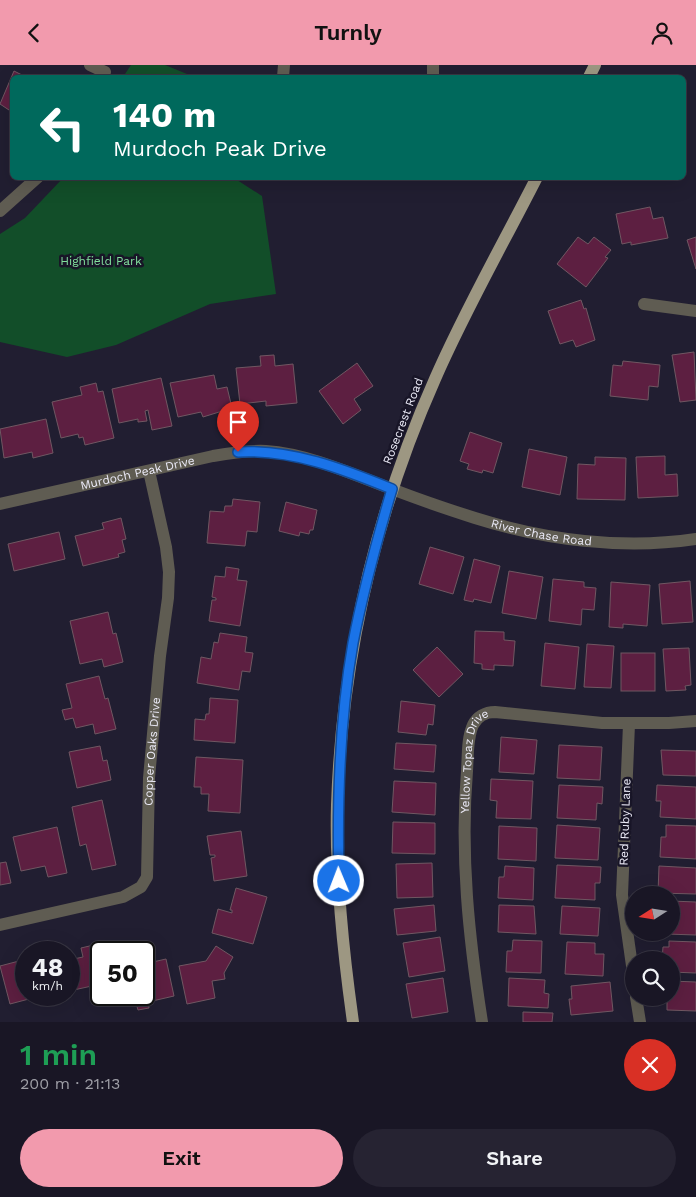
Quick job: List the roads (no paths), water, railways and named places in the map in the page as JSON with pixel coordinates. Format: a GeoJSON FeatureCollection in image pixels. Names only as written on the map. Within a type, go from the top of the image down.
{"type":"FeatureCollection","features":[{"type":"Feature","properties":{"kind":"main road","name":"Rosecrest Road"},"geometry":{"type":"LineString","coordinates":[[353,1022],[344,952],[339,881],[337,806],[342,737],[353,644],[371,562],[392,489],[435,378],[535,180]]}},
{"type":"Feature","properties":{"kind":"street"},"geometry":{"type":"LineString","coordinates":[[90,65],[105,72]]}},
{"type":"Feature","properties":{"kind":"street"},"geometry":{"type":"LineString","coordinates":[[0,211],[35,180]]}},
{"type":"Feature","properties":{"kind":"street"},"geometry":{"type":"LineString","coordinates":[[644,303],[696,311]]}},
{"type":"Feature","properties":{"kind":"street","name":"Murdoch Peak Drive"},"geometry":{"type":"LineString","coordinates":[[0,504],[225,454],[266,451],[294,456],[350,472],[392,489]]}},
{"type":"Feature","properties":{"kind":"street","name":"Copper Oaks Drive"},"geometry":{"type":"LineString","coordinates":[[0,925],[123,897],[141,887],[147,877],[150,768],[160,656],[168,598],[169,572],[166,547],[149,471]]}},
{"type":"Feature","properties":{"kind":"street","name":"River Chase Road"},"geometry":{"type":"LineString","coordinates":[[392,489],[475,518],[518,530],[562,538],[650,543],[696,539]]}},
{"type":"Feature","properties":{"kind":"street","name":"Yellow Topaz Drive"},"geometry":{"type":"LineString","coordinates":[[482,1022],[472,952],[464,845],[465,792],[470,739],[474,724],[485,713],[494,712],[575,721],[629,724],[696,721]]}},
{"type":"Feature","properties":{"kind":"street","name":"Red Ruby Lane"},"geometry":{"type":"LineString","coordinates":[[629,724],[622,895],[630,951]]}},
{"type":"Feature","properties":{"kind":"street"},"geometry":{"type":"LineString","coordinates":[[637,1006],[640,1022]]}},
{"type":"Feature","properties":{"kind":"park label","name":"Highfield Park"},"geometry":{"type":"Point","coordinates":[101,261]}}]}
